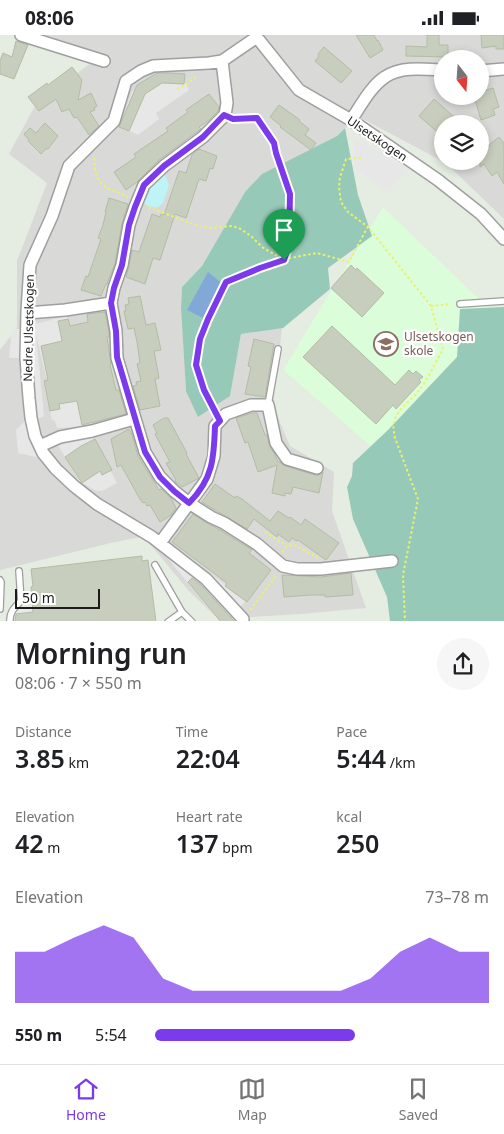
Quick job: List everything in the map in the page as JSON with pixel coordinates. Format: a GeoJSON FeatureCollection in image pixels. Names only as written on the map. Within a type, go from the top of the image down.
{"type":"FeatureCollection","features":[{"type":"Feature","properties":{"kind":"street"},"geometry":{"type":"LineString","coordinates":[[21,35],[104,61]]}},
{"type":"Feature","properties":{"kind":"street","name":"Nedre Ulsetskogen"},"geometry":{"type":"LineString","coordinates":[[242,619],[206,579],[152,537],[97,504],[56,469],[43,453],[33,427],[28,398],[26,358],[27,313],[30,265],[52,215],[69,166],[114,121],[126,81],[153,66],[222,61],[256,36]]}},
{"type":"Feature","properties":{"kind":"street","name":"Ulsetskogen"},"geometry":{"type":"LineString","coordinates":[[256,36],[298,90],[351,120],[438,180],[481,214],[504,239]]}},
{"type":"Feature","properties":{"kind":"street"},"geometry":{"type":"LineString","coordinates":[[222,61],[226,103],[224,115],[203,137],[164,166],[144,185],[129,225],[122,265],[111,303],[116,331],[117,357],[145,452],[160,477],[174,491],[211,517],[247,537],[279,563],[297,569],[321,569],[392,561]]}},
{"type":"Feature","properties":{"kind":"street"},"geometry":{"type":"LineString","coordinates":[[489,70],[504,69]]}},
{"type":"Feature","properties":{"kind":"street"},"geometry":{"type":"LineString","coordinates":[[351,120],[382,78],[389,74],[409,70],[434,70]]}},
{"type":"Feature","properties":{"kind":"street"},"geometry":{"type":"LineString","coordinates":[[27,313],[111,303]]}},
{"type":"Feature","properties":{"kind":"street"},"geometry":{"type":"LineString","coordinates":[[160,543],[208,479],[214,456],[215,426],[226,414],[251,405],[268,405],[276,443],[286,459],[317,468]]}},
{"type":"Feature","properties":{"kind":"street"},"geometry":{"type":"LineString","coordinates":[[40,446],[60,437],[92,431],[134,419]]}},
{"type":"Feature","properties":{"kind":"lane"},"geometry":{"type":"LineString","coordinates":[[460,304],[504,301]]}},
{"type":"Feature","properties":{"kind":"lane"},"geometry":{"type":"LineString","coordinates":[[268,405],[278,349]]}},
{"type":"Feature","properties":{"kind":"lane"},"geometry":{"type":"LineString","coordinates":[[155,565],[182,612],[192,621]]}},
{"type":"Feature","properties":{"kind":"lane"},"geometry":{"type":"LineString","coordinates":[[10,621],[9,617],[13,608],[21,601],[19,571]]}},
{"type":"Feature","properties":{"kind":"lane"},"geometry":{"type":"LineString","coordinates":[[0,580],[0,609]]}},
{"type":"Feature","properties":{"kind":"lane"},"geometry":{"type":"LineString","coordinates":[[168,621],[182,612]]}},
{"type":"Feature","properties":{"kind":"path"},"geometry":{"type":"LineString","coordinates":[[177,89],[186,85],[209,63]]}},
{"type":"Feature","properties":{"kind":"path"},"geometry":{"type":"LineString","coordinates":[[224,115],[233,119],[257,118],[274,143],[290,194],[289,245],[284,260]]}},
{"type":"Feature","properties":{"kind":"path"},"geometry":{"type":"LineString","coordinates":[[361,158],[346,159],[340,177],[339,194],[341,202],[348,213],[368,227],[431,306],[443,349],[418,392],[396,415],[393,422],[395,438],[418,499],[403,575],[405,621]]}},
{"type":"Feature","properties":{"kind":"path"},"geometry":{"type":"LineString","coordinates":[[191,223],[210,228],[231,226],[239,228],[262,247],[284,260]]}},
{"type":"Feature","properties":{"kind":"path"},"geometry":{"type":"LineString","coordinates":[[220,421],[204,390],[196,365],[200,339],[205,325],[226,282],[284,260],[317,253],[349,262],[368,227]]}},
{"type":"Feature","properties":{"kind":"path"},"geometry":{"type":"LineString","coordinates":[[431,306],[460,304]]}},
{"type":"Feature","properties":{"kind":"path"},"geometry":{"type":"LineString","coordinates":[[265,532],[287,546],[295,545],[318,558]]}},
{"type":"Feature","properties":{"kind":"path"},"geometry":{"type":"LineString","coordinates":[[242,619],[279,563],[287,546]]}},
{"type":"Feature","properties":{"kind":"shaded area"},"geometry":{"type":"Polygon","coordinates":[[[26,35],[504,35],[504,219],[453,170],[489,170],[489,115],[434,115],[434,157],[363,119],[345,128],[337,136],[262,175],[245,192],[202,266],[182,287],[181,308],[186,391],[230,396],[241,334],[282,328],[273,406],[290,446],[334,472],[332,511],[366,608],[218,619],[188,590],[151,545],[141,537],[0,570],[0,350],[17,328],[17,261],[47,183],[9,154],[36,104],[95,60],[26,35]]]}},
{"type":"Feature","properties":{"kind":"shaded area"},"geometry":{"type":"Polygon","coordinates":[[[159,73],[181,74],[189,90],[156,113],[159,119],[138,135],[120,126],[132,92],[142,83],[159,73]]]}},
{"type":"Feature","properties":{"kind":"shaded area"},"geometry":{"type":"Polygon","coordinates":[[[345,128],[358,195],[372,236],[328,268],[330,289],[283,328],[241,334],[230,396],[198,417],[186,391],[181,308],[182,287],[202,266],[245,192],[262,174],[337,136],[345,128]]]}},
{"type":"Feature","properties":{"kind":"shaded area"},"geometry":{"type":"Polygon","coordinates":[[[353,135],[410,170],[387,191],[355,169],[353,135]]]}},
{"type":"Feature","properties":{"kind":"shaded area"},"geometry":{"type":"Polygon","coordinates":[[[164,172],[169,185],[163,203],[157,208],[148,206],[143,202],[149,183],[164,172]]]}},
{"type":"Feature","properties":{"kind":"shaded area","name":"Ulsetskogen skole"},"geometry":{"type":"Polygon","coordinates":[[[383,207],[498,317],[374,449],[283,370],[383,207]]]}},
{"type":"Feature","properties":{"kind":"shaded area"},"geometry":{"type":"Polygon","coordinates":[[[208,272],[229,289],[211,322],[187,310],[208,272]]]}},
{"type":"Feature","properties":{"kind":"shaded area"},"geometry":{"type":"Polygon","coordinates":[[[504,307],[504,621],[390,621],[387,597],[353,519],[347,487],[352,476],[353,463],[388,430],[457,357],[460,309],[504,307]]]}},
{"type":"Feature","properties":{"kind":"shaded area"},"geometry":{"type":"Polygon","coordinates":[[[67,316],[77,370],[46,377],[36,334],[44,416],[34,421],[40,458],[18,453],[16,430],[24,422],[20,358],[9,358],[12,329],[36,329],[35,324],[67,316]]]}},
{"type":"Feature","properties":{"kind":"shaded area"},"geometry":{"type":"Polygon","coordinates":[[[43,381],[61,382],[87,396],[93,423],[77,427],[57,428],[55,421],[52,420],[43,381]]]}},
{"type":"Feature","properties":{"kind":"shaded area"},"geometry":{"type":"Polygon","coordinates":[[[92,435],[117,483],[102,491],[96,491],[79,481],[58,445],[92,435]]]}},
{"type":"Feature","properties":{"kind":"shaded area"},"geometry":{"type":"Polygon","coordinates":[[[170,542],[246,601],[226,621],[219,621],[157,545],[170,542]]]}},
{"type":"Feature","properties":{"kind":"building"},"geometry":{"type":"Polygon","coordinates":[[[356,35],[374,35],[383,50],[370,58],[356,35]]]}},
{"type":"Feature","properties":{"kind":"building"},"geometry":{"type":"Polygon","coordinates":[[[427,35],[439,35],[439,45],[448,45],[448,50],[434,50],[434,57],[406,56],[406,46],[427,47],[427,35]]]}},
{"type":"Feature","properties":{"kind":"building"},"geometry":{"type":"Polygon","coordinates":[[[481,35],[504,35],[504,49],[496,49],[496,46],[482,48],[481,35]]]}},
{"type":"Feature","properties":{"kind":"building"},"geometry":{"type":"Polygon","coordinates":[[[16,41],[28,45],[14,79],[0,74],[0,61],[3,53],[12,57],[16,41]]]}},
{"type":"Feature","properties":{"kind":"building"},"geometry":{"type":"Polygon","coordinates":[[[324,47],[352,71],[341,83],[315,61],[324,47]]]}},
{"type":"Feature","properties":{"kind":"building"},"geometry":{"type":"Polygon","coordinates":[[[72,67],[82,80],[78,100],[91,93],[97,106],[94,108],[95,110],[90,112],[99,126],[89,135],[77,117],[74,118],[69,109],[62,112],[56,99],[39,111],[28,97],[72,67]]]}},
{"type":"Feature","properties":{"kind":"building"},"geometry":{"type":"Polygon","coordinates":[[[157,73],[185,74],[184,84],[162,83],[145,94],[129,131],[119,127],[137,85],[157,73]]]}},
{"type":"Feature","properties":{"kind":"building"},"geometry":{"type":"Polygon","coordinates":[[[493,88],[499,107],[493,109],[495,115],[489,117],[489,115],[480,115],[477,105],[489,105],[489,89],[493,88]]]}},
{"type":"Feature","properties":{"kind":"building"},"geometry":{"type":"Polygon","coordinates":[[[209,94],[219,107],[218,111],[199,127],[201,129],[159,160],[126,190],[114,172],[136,157],[134,154],[168,131],[166,128],[188,112],[186,110],[209,94]]]}},
{"type":"Feature","properties":{"kind":"building"},"geometry":{"type":"Polygon","coordinates":[[[434,99],[434,105],[441,105],[452,115],[434,115],[434,129],[419,116],[434,99]]]}},
{"type":"Feature","properties":{"kind":"building"},"geometry":{"type":"Polygon","coordinates":[[[279,105],[309,129],[305,135],[316,143],[311,150],[280,127],[270,117],[279,105]]]}},
{"type":"Feature","properties":{"kind":"building"},"geometry":{"type":"Polygon","coordinates":[[[45,123],[58,136],[48,149],[41,154],[24,134],[30,128],[36,133],[45,123]]]}},
{"type":"Feature","properties":{"kind":"building"},"geometry":{"type":"Polygon","coordinates":[[[499,137],[504,143],[504,184],[497,172],[492,176],[488,170],[489,145],[499,137]]]}},
{"type":"Feature","properties":{"kind":"building"},"geometry":{"type":"Polygon","coordinates":[[[199,149],[217,156],[213,169],[210,168],[206,181],[199,179],[186,218],[175,214],[160,260],[153,258],[145,284],[126,277],[132,250],[139,252],[152,214],[160,217],[161,214],[164,215],[179,171],[186,173],[192,155],[199,149]]]}},
{"type":"Feature","properties":{"kind":"building"},"geometry":{"type":"Polygon","coordinates":[[[109,198],[128,204],[122,224],[115,263],[101,296],[81,290],[86,276],[88,277],[101,239],[98,238],[109,198]]]}},
{"type":"Feature","properties":{"kind":"building"},"geometry":{"type":"Polygon","coordinates":[[[351,265],[356,270],[357,268],[384,293],[362,317],[331,288],[351,265]]]}},
{"type":"Feature","properties":{"kind":"building"},"geometry":{"type":"Polygon","coordinates":[[[140,296],[146,325],[155,323],[161,350],[154,351],[159,378],[155,379],[160,406],[140,410],[133,386],[137,385],[136,382],[141,381],[137,364],[140,363],[137,342],[134,328],[128,329],[124,311],[126,311],[125,305],[129,304],[128,298],[140,296]]]}},
{"type":"Feature","properties":{"kind":"building"},"geometry":{"type":"Polygon","coordinates":[[[105,312],[109,332],[109,337],[107,337],[110,365],[116,390],[119,390],[126,414],[82,425],[77,401],[59,404],[60,409],[50,411],[44,381],[48,380],[41,346],[62,341],[58,321],[68,319],[70,326],[88,322],[87,314],[105,312]]]}},
{"type":"Feature","properties":{"kind":"building","name":"Ulsetskogen skole"},"geometry":{"type":"Polygon","coordinates":[[[332,326],[395,385],[409,370],[413,374],[416,371],[423,377],[419,380],[421,382],[396,409],[393,405],[376,424],[303,357],[332,326]]]}},
{"type":"Feature","properties":{"kind":"building"},"geometry":{"type":"Polygon","coordinates":[[[254,339],[274,344],[265,397],[245,394],[251,367],[248,366],[254,339]]]}},
{"type":"Feature","properties":{"kind":"building"},"geometry":{"type":"Polygon","coordinates":[[[257,413],[265,435],[267,435],[269,445],[278,462],[315,475],[323,472],[319,493],[293,487],[291,494],[285,493],[285,496],[272,493],[277,465],[258,472],[248,442],[245,443],[236,418],[257,413]]]}},
{"type":"Feature","properties":{"kind":"building"},"geometry":{"type":"Polygon","coordinates":[[[164,418],[168,418],[199,478],[182,487],[175,481],[166,463],[170,462],[155,434],[157,433],[153,425],[164,418]]]}},
{"type":"Feature","properties":{"kind":"building"},"geometry":{"type":"Polygon","coordinates":[[[129,429],[138,456],[159,490],[161,489],[171,498],[176,508],[171,515],[160,522],[150,505],[147,506],[145,502],[141,501],[121,465],[117,467],[111,439],[129,429]]]}},
{"type":"Feature","properties":{"kind":"building"},"geometry":{"type":"Polygon","coordinates":[[[95,439],[112,470],[102,475],[100,471],[82,483],[65,457],[95,439]]]}},
{"type":"Feature","properties":{"kind":"building"},"geometry":{"type":"Polygon","coordinates":[[[215,484],[235,498],[236,496],[242,499],[270,521],[278,511],[301,525],[305,519],[339,543],[326,560],[298,540],[296,541],[292,538],[289,542],[278,534],[277,537],[254,519],[247,529],[202,502],[215,484]]]}},
{"type":"Feature","properties":{"kind":"building"},"geometry":{"type":"Polygon","coordinates":[[[193,514],[252,550],[249,553],[271,570],[247,602],[225,586],[227,583],[172,542],[193,514]]]}},
{"type":"Feature","properties":{"kind":"building"},"geometry":{"type":"Polygon","coordinates":[[[142,556],[142,561],[148,560],[156,621],[15,621],[16,614],[33,612],[31,569],[142,556]]]}},
{"type":"Feature","properties":{"kind":"building"},"geometry":{"type":"Polygon","coordinates":[[[351,573],[353,595],[284,597],[282,575],[321,577],[351,573]]]}},
{"type":"Feature","properties":{"kind":"building"},"geometry":{"type":"Polygon","coordinates":[[[192,578],[201,585],[234,621],[220,621],[188,582],[192,578]]]}},
{"type":"Feature","properties":{"kind":"place","name":"Ulsetskogen skole"},"geometry":{"type":"Point","coordinates":[386,344]}},
{"type":"Feature","properties":{"kind":"route"},"geometry":{"type":"LineString","coordinates":[[224,115],[233,119],[257,118],[274,143],[290,194],[289,245],[284,260],[226,282],[200,339],[196,365],[204,390],[220,421],[215,426],[214,456],[208,479],[189,503],[160,477],[145,452],[117,357],[116,331],[111,303],[122,265],[129,225],[144,185],[164,166],[203,137],[224,115]]}}]}
